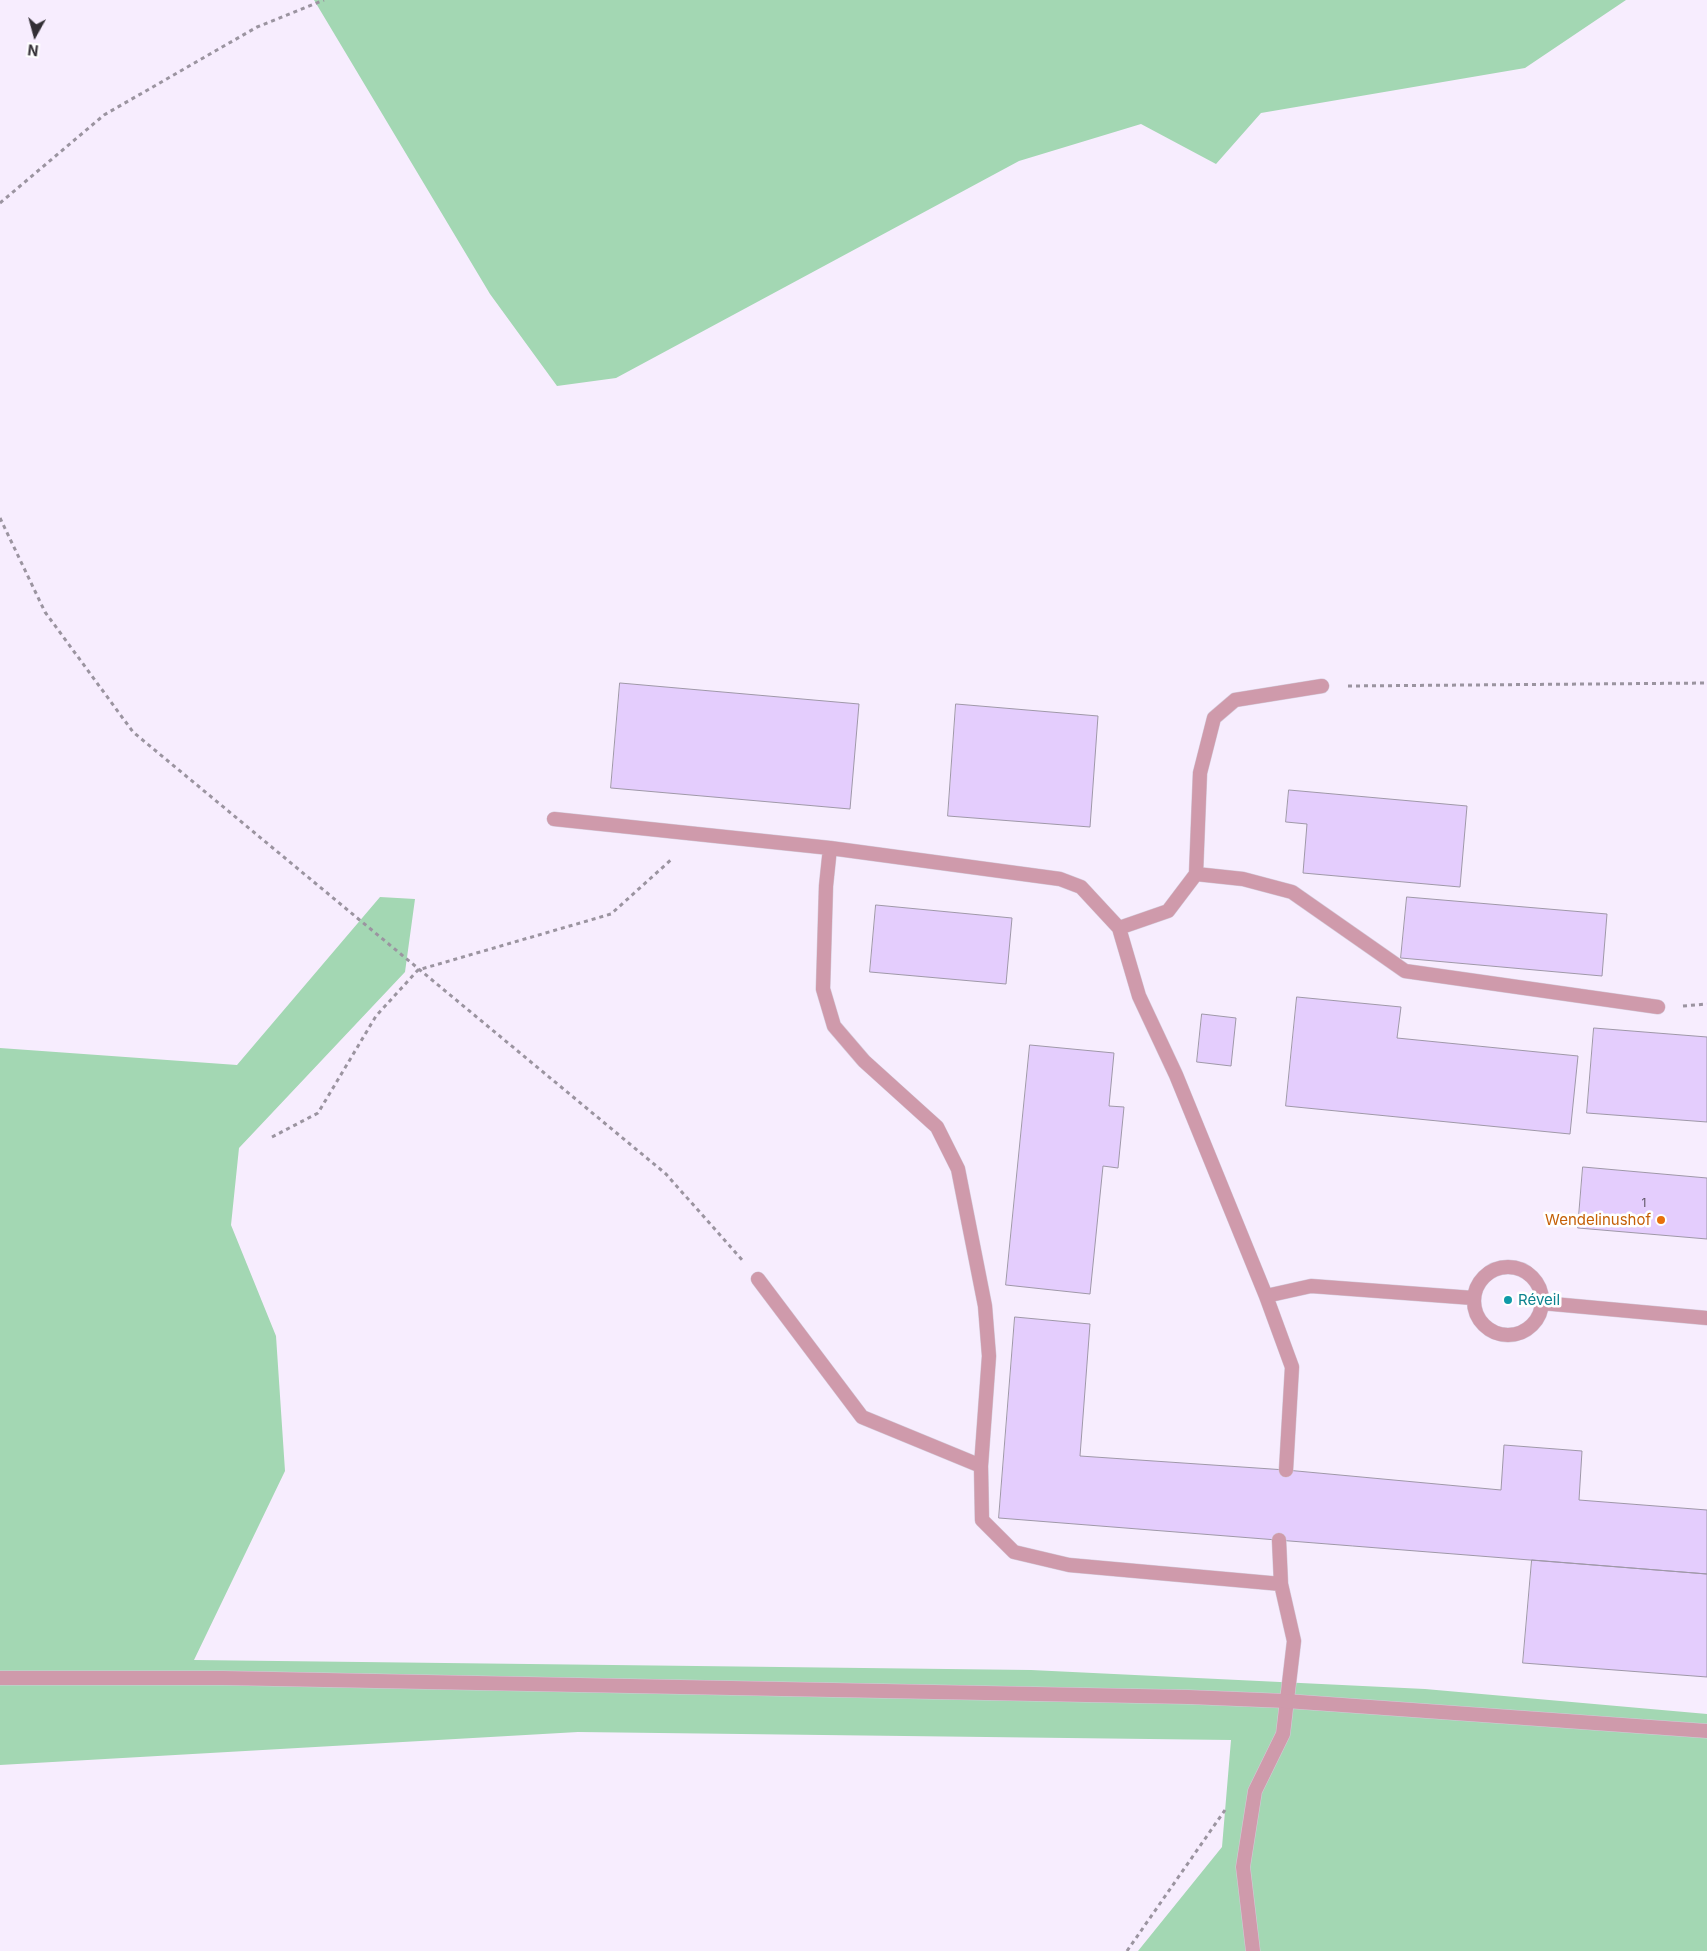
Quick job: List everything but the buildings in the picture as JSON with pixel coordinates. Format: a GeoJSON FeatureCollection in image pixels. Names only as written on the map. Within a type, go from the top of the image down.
{"type":"FeatureCollection","features":[{"type":"Feature","properties":{"kind":"street"},"geometry":{"type":"LineString","coordinates":[[1119,928],[1168,911],[1196,874],[1200,773],[1214,718],[1234,700],[1322,686]]}},
{"type":"Feature","properties":{"kind":"street"},"geometry":{"type":"LineString","coordinates":[[554,819],[830,848],[1060,879],[1081,887],[1119,928],[1139,996],[1176,1075],[1266,1296],[1292,1367],[1286,1470]]}},
{"type":"Feature","properties":{"kind":"street"},"geometry":{"type":"LineString","coordinates":[[830,848],[826,886],[823,989],[834,1026],[864,1061],[937,1127],[958,1169],[985,1306],[989,1356],[981,1466],[982,1520],[1014,1552],[1069,1565],[1280,1584]]}},
{"type":"Feature","properties":{"kind":"street"},"geometry":{"type":"LineString","coordinates":[[1196,874],[1243,879],[1292,892],[1405,971],[1658,1007]]}},
{"type":"Feature","properties":{"kind":"street"},"geometry":{"type":"LineString","coordinates":[[1504,1267],[1516,1268],[1527,1272],[1535,1280],[1541,1291],[1542,1303],[1540,1314],[1531,1327],[1516,1335],[1505,1336],[1494,1334],[1485,1328],[1478,1319],[1474,1309],[1473,1298],[1476,1287],[1483,1277],[1493,1270],[1504,1267]]}},
{"type":"Feature","properties":{"kind":"street"},"geometry":{"type":"LineString","coordinates":[[758,1279],[862,1417],[981,1466]]}},
{"type":"Feature","properties":{"kind":"street"},"geometry":{"type":"LineString","coordinates":[[1266,1296],[1311,1286],[1473,1298]]}},
{"type":"Feature","properties":{"kind":"street"},"geometry":{"type":"LineString","coordinates":[[1542,1303],[1707,1318]]}},
{"type":"Feature","properties":{"kind":"street"},"geometry":{"type":"LineString","coordinates":[[1253,1951],[1243,1867],[1255,1791],[1283,1734],[1294,1641],[1280,1584],[1279,1540]]}},
{"type":"Feature","properties":{"kind":"street"},"geometry":{"type":"LineString","coordinates":[[0,1678],[223,1678],[1188,1697],[1286,1701],[1707,1731]]}},
{"type":"Feature","properties":{"kind":"path"},"geometry":{"type":"LineString","coordinates":[[0,203],[104,115],[257,28],[324,0]]}},
{"type":"Feature","properties":{"kind":"path"},"geometry":{"type":"LineString","coordinates":[[0,518],[45,612],[133,732],[666,1174],[758,1279]]}},
{"type":"Feature","properties":{"kind":"path"},"geometry":{"type":"LineString","coordinates":[[1322,686],[1707,683]]}},
{"type":"Feature","properties":{"kind":"path"},"geometry":{"type":"LineString","coordinates":[[272,1137],[318,1113],[376,1016],[418,970],[611,914],[700,834]]}},
{"type":"Feature","properties":{"kind":"path"},"geometry":{"type":"LineString","coordinates":[[1128,1951],[1237,1794],[1255,1791]]}},
{"type":"Feature","properties":{"kind":"green space"},"geometry":{"type":"Polygon","coordinates":[[[314,0],[1626,0],[1525,68],[1261,113],[1216,164],[1141,124],[1019,161],[616,378],[557,386],[490,294],[314,0]]]}},
{"type":"Feature","properties":{"kind":"green space"},"geometry":{"type":"Polygon","coordinates":[[[380,897],[415,899],[405,972],[239,1148],[231,1225],[276,1336],[285,1471],[194,1660],[1031,1670],[1425,1689],[1707,1714],[1707,1951],[1138,1951],[1222,1847],[1231,1740],[578,1732],[0,1765],[0,1048],[237,1065],[380,897]]]}},
{"type":"Feature","properties":{"kind":"place","name":"Wendelinushof"},"geometry":{"type":"Point","coordinates":[1661,1220]}},
{"type":"Feature","properties":{"kind":"place","name":"Réveil"},"geometry":{"type":"Point","coordinates":[1508,1300]}}]}
